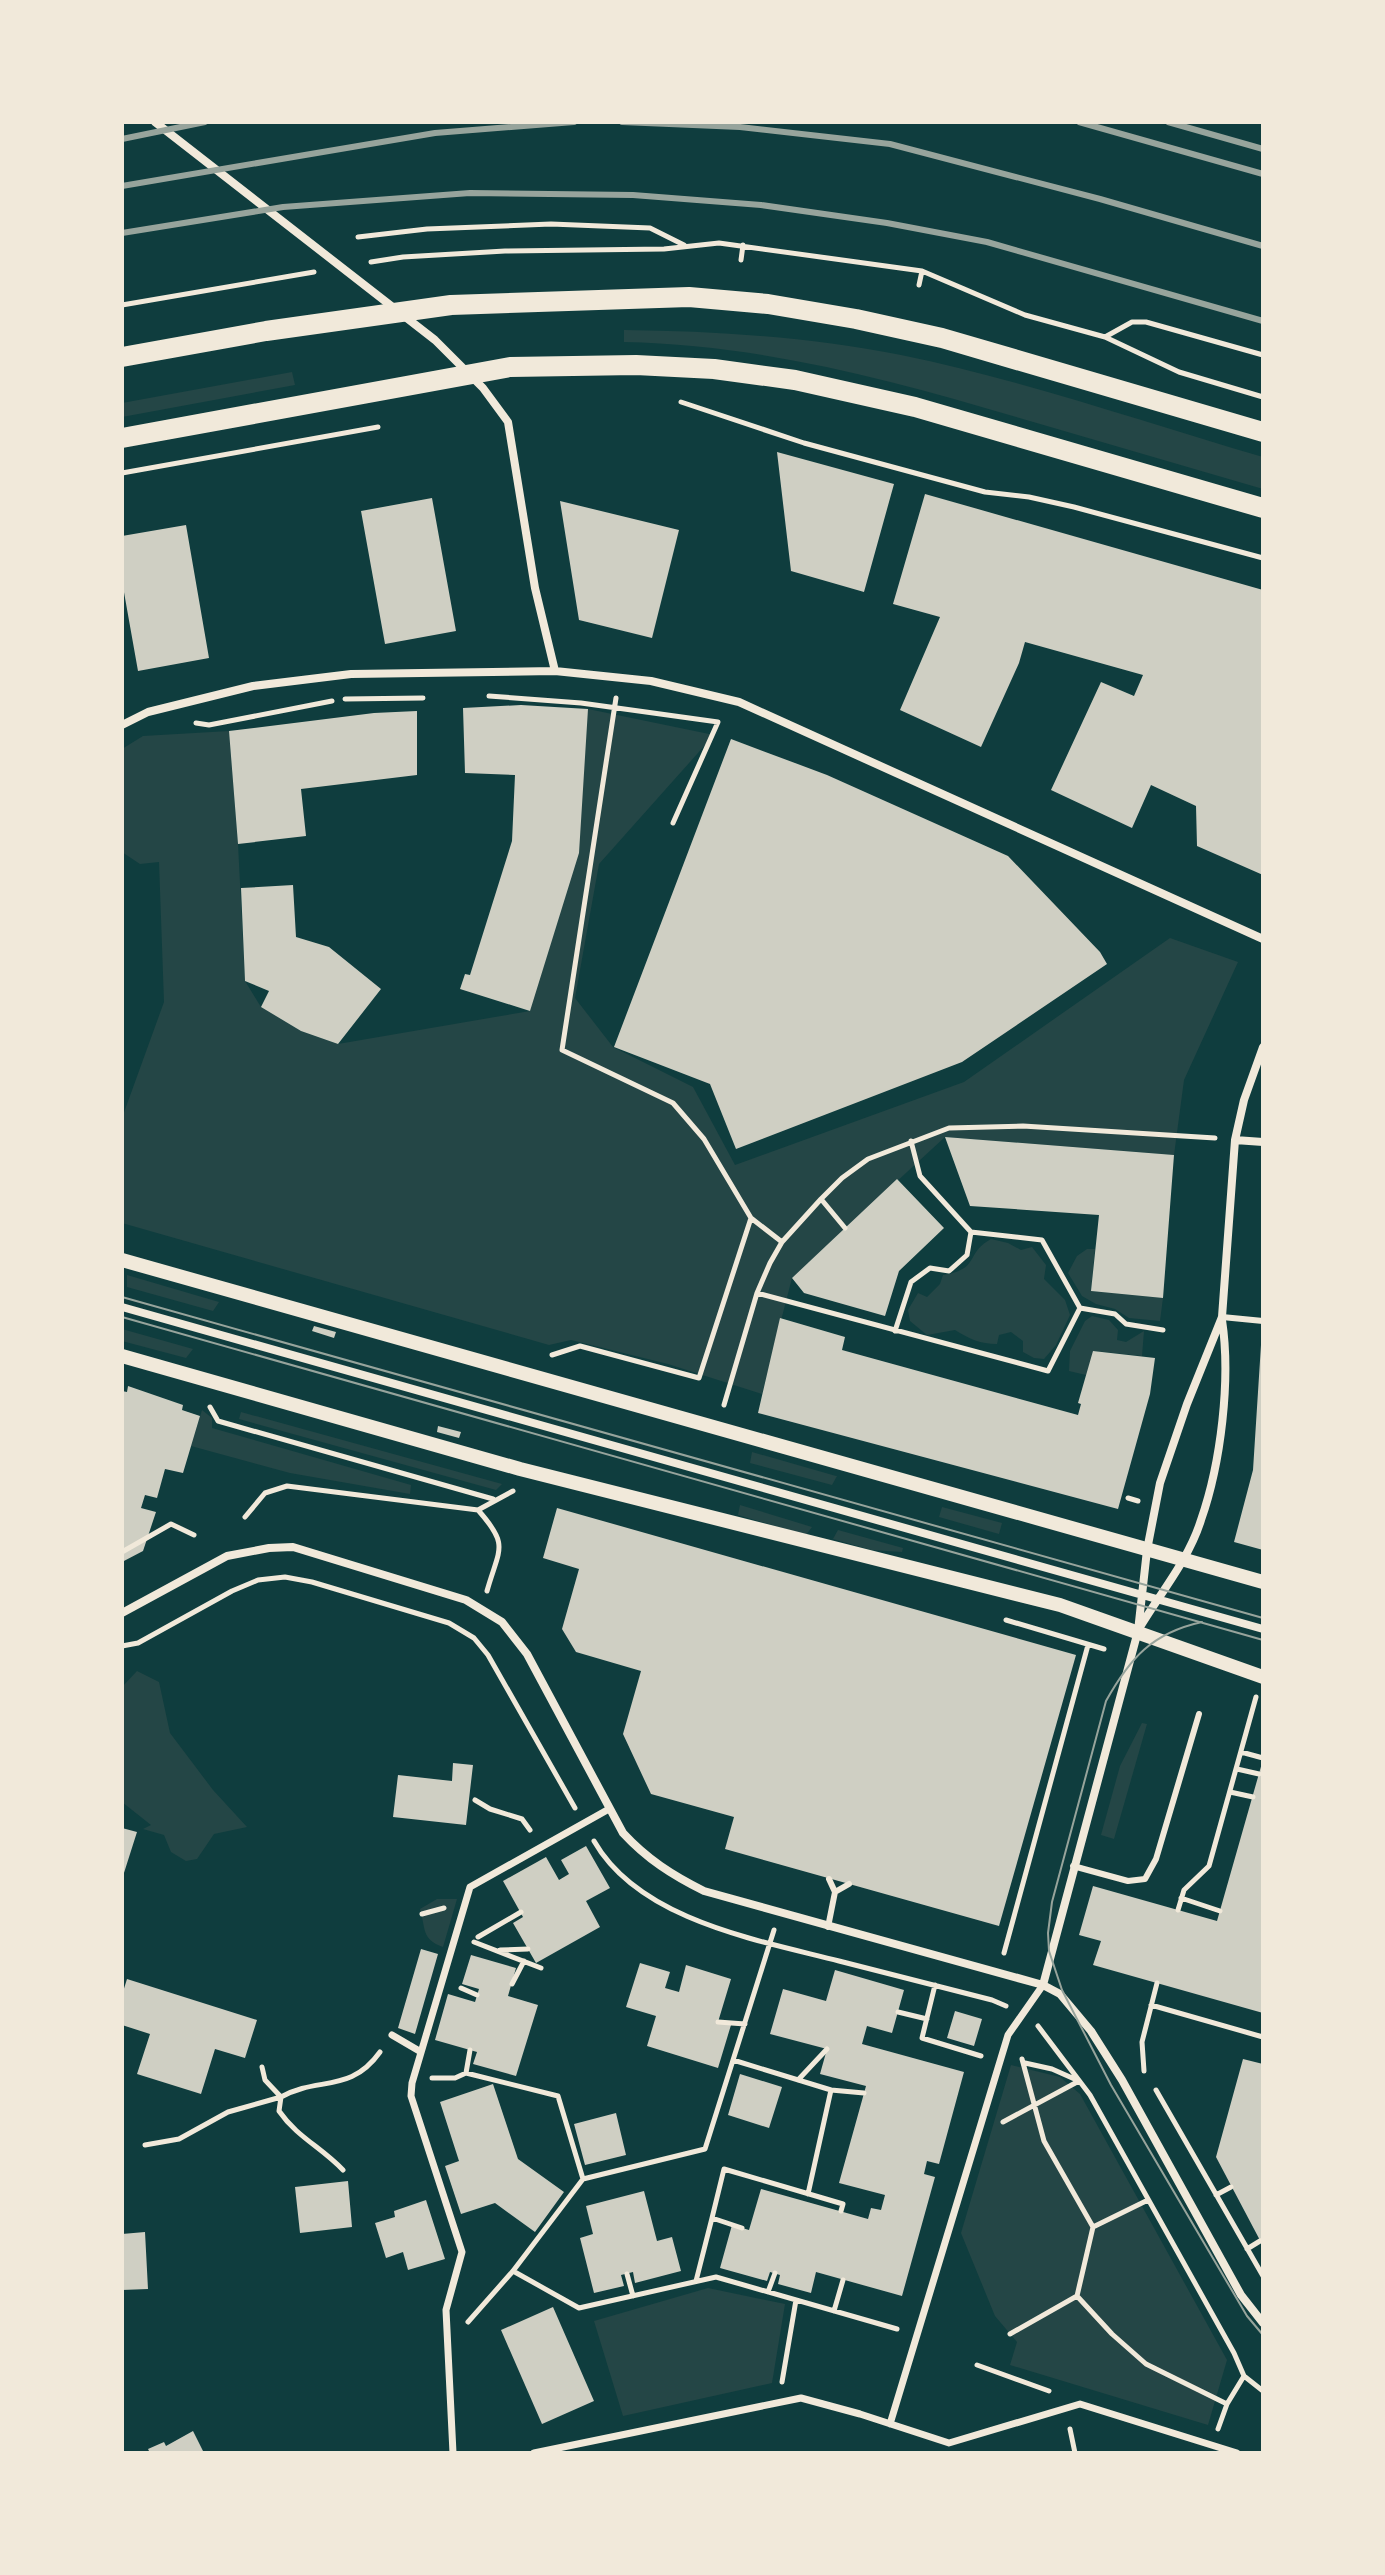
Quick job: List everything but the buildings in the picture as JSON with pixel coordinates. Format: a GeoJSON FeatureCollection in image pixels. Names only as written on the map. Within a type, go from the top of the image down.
{"type":"FeatureCollection","features":[{"type":"Feature","properties":{"kind":"main road"},"geometry":{"type":"LineString","coordinates":[[122,357],[266,331],[451,305],[689,297],[768,304],[942,338],[1263,432]]}},
{"type":"Feature","properties":{"kind":"main road"},"geometry":{"type":"LineString","coordinates":[[122,438],[510,367],[636,365],[714,369],[781,378],[915,407],[1263,508]]}},
{"type":"Feature","properties":{"kind":"street"},"geometry":{"type":"LineString","coordinates":[[155,122],[435,340],[483,388],[508,422],[535,588],[555,671]]}},
{"type":"Feature","properties":{"kind":"street"},"geometry":{"type":"LineString","coordinates":[[122,725],[148,712],[253,686],[351,674],[555,671],[651,681],[739,702],[1263,939]]}},
{"type":"Feature","properties":{"kind":"street"},"geometry":{"type":"LineString","coordinates":[[1138,1631],[1183,1560],[1201,1521],[1219,1443],[1227,1354],[1222,1317],[1235,1140],[1244,1100],[1263,1047]]}},
{"type":"Feature","properties":{"kind":"street"},"geometry":{"type":"LineString","coordinates":[[1235,1140],[1263,1142]]}},
{"type":"Feature","properties":{"kind":"street"},"geometry":{"type":"LineString","coordinates":[[122,1260],[1263,1582]]}},
{"type":"Feature","properties":{"kind":"street"},"geometry":{"type":"LineString","coordinates":[[122,1307],[1263,1629]]}},
{"type":"Feature","properties":{"kind":"street"},"geometry":{"type":"LineString","coordinates":[[890,2424],[1008,2035],[1043,1985],[1138,1631],[1147,1550],[1160,1483],[1222,1317]]}},
{"type":"Feature","properties":{"kind":"street"},"geometry":{"type":"LineString","coordinates":[[122,1356],[520,1469],[1083,1611],[1263,1677]]}},
{"type":"Feature","properties":{"kind":"street"},"geometry":{"type":"LineString","coordinates":[[122,1613],[227,1556],[293,1547],[466,1600],[482,1609],[502,1622],[527,1654],[609,1809],[631,1842],[665,1871],[704,1891],[1043,1985],[1060,1994],[1091,2031],[1122,2080],[1241,2295],[1263,2323]]}},
{"type":"Feature","properties":{"kind":"street"},"geometry":{"type":"LineString","coordinates":[[453,2453],[446,2310],[462,2252],[411,2096],[412,2083],[470,1887],[609,1809]]}},
{"type":"Feature","properties":{"kind":"street"},"geometry":{"type":"LineString","coordinates":[[392,2035],[421,2052]]}},
{"type":"Feature","properties":{"kind":"street"},"geometry":{"type":"LineString","coordinates":[[534,2453],[801,2398],[949,2443],[1080,2404],[1237,2453]]}},
{"type":"Feature","properties":{"kind":"lane"},"geometry":{"type":"LineString","coordinates":[[1222,1317],[1263,1321]]}},
{"type":"Feature","properties":{"kind":"lane"},"geometry":{"type":"LineString","coordinates":[[1073,1866],[1128,1881],[1145,1879],[1156,1859],[1199,1714]]}},
{"type":"Feature","properties":{"kind":"lane"},"geometry":{"type":"LineString","coordinates":[[828,1927],[835,1892],[829,1879]]}},
{"type":"Feature","properties":{"kind":"lane"},"geometry":{"type":"LineString","coordinates":[[835,1892],[849,1884]]}},
{"type":"Feature","properties":{"kind":"path"},"geometry":{"type":"LineString","coordinates":[[358,237],[427,229],[551,224],[650,228],[684,246]]}},
{"type":"Feature","properties":{"kind":"path"},"geometry":{"type":"LineString","coordinates":[[741,260],[743,245]]}},
{"type":"Feature","properties":{"kind":"path"},"geometry":{"type":"LineString","coordinates":[[505,251],[743,245],[922,271],[1025,315],[1105,337],[1179,372],[1263,397]]}},
{"type":"Feature","properties":{"kind":"path"},"geometry":{"type":"LineString","coordinates":[[919,285],[922,271]]}},
{"type":"Feature","properties":{"kind":"path"},"geometry":{"type":"LineString","coordinates":[[122,305],[217,289]]}},
{"type":"Feature","properties":{"kind":"path"},"geometry":{"type":"LineString","coordinates":[[1105,337],[1132,322],[1146,322],[1263,355]]}},
{"type":"Feature","properties":{"kind":"path"},"geometry":{"type":"LineString","coordinates":[[681,402],[804,443],[970,488],[1074,507],[1263,558]]}},
{"type":"Feature","properties":{"kind":"path"},"geometry":{"type":"LineString","coordinates":[[122,473],[378,427]]}},
{"type":"Feature","properties":{"kind":"path"},"geometry":{"type":"LineString","coordinates":[[619,678],[562,1050],[673,1103],[704,1139],[751,1218],[782,1242]]}},
{"type":"Feature","properties":{"kind":"path"},"geometry":{"type":"LineString","coordinates":[[194,722],[209,725],[341,699],[432,697]]}},
{"type":"Feature","properties":{"kind":"path"},"geometry":{"type":"LineString","coordinates":[[478,697],[566,701],[718,722],[673,823]]}},
{"type":"Feature","properties":{"kind":"path"},"geometry":{"type":"LineString","coordinates":[[718,1430],[757,1293],[782,1242],[842,1178],[868,1159],[949,1128],[1023,1126],[1235,1140]]}},
{"type":"Feature","properties":{"kind":"path"},"geometry":{"type":"LineString","coordinates":[[911,1141],[920,1176],[971,1232],[1042,1240],[1080,1308]]}},
{"type":"Feature","properties":{"kind":"path"},"geometry":{"type":"LineString","coordinates":[[821,1199],[845,1228]]}},
{"type":"Feature","properties":{"kind":"path"},"geometry":{"type":"LineString","coordinates":[[552,1355],[580,1346],[699,1378],[751,1218]]}},
{"type":"Feature","properties":{"kind":"path"},"geometry":{"type":"LineString","coordinates":[[895,1331],[911,1282],[930,1268],[949,1271],[967,1255],[971,1232]]}},
{"type":"Feature","properties":{"kind":"path"},"geometry":{"type":"LineString","coordinates":[[757,1293],[1048,1371],[1080,1308]]}},
{"type":"Feature","properties":{"kind":"path"},"geometry":{"type":"LineString","coordinates":[[1080,1308],[1115,1314],[1126,1324],[1163,1330]]}},
{"type":"Feature","properties":{"kind":"path"},"geometry":{"type":"LineString","coordinates":[[204,1397],[218,1421],[495,1500]]}},
{"type":"Feature","properties":{"kind":"path"},"geometry":{"type":"LineString","coordinates":[[245,1517],[265,1493],[287,1486],[478,1510],[513,1491]]}},
{"type":"Feature","properties":{"kind":"path"},"geometry":{"type":"LineString","coordinates":[[474,1638],[501,1545],[496,1530],[478,1510]]}},
{"type":"Feature","properties":{"kind":"path"},"geometry":{"type":"LineString","coordinates":[[122,1552],[171,1524],[194,1535]]}},
{"type":"Feature","properties":{"kind":"path"},"geometry":{"type":"LineString","coordinates":[[122,1646],[138,1643],[232,1591],[258,1580],[285,1577],[312,1582],[449,1623],[474,1638],[488,1655],[605,1861],[628,1882],[670,1908],[717,1928],[992,2000],[1038,2026],[1090,2095],[1244,2376],[1263,2391]]}},
{"type":"Feature","properties":{"kind":"path"},"geometry":{"type":"LineString","coordinates":[[992,2000],[1088,1645]]}},
{"type":"Feature","properties":{"kind":"path"},"geometry":{"type":"LineString","coordinates":[[1178,1910],[1184,1890],[1209,1866],[1257,1694]]}},
{"type":"Feature","properties":{"kind":"path"},"geometry":{"type":"LineString","coordinates":[[1241,1752],[1263,1758]]}},
{"type":"Feature","properties":{"kind":"path"},"geometry":{"type":"LineString","coordinates":[[1237,1769],[1259,1774]]}},
{"type":"Feature","properties":{"kind":"path"},"geometry":{"type":"LineString","coordinates":[[1230,1792],[1253,1797]]}},
{"type":"Feature","properties":{"kind":"path"},"geometry":{"type":"LineString","coordinates":[[475,1800],[490,1809],[522,1819]]}},
{"type":"Feature","properties":{"kind":"path"},"geometry":{"type":"LineString","coordinates":[[1181,1898],[1220,1911]]}},
{"type":"Feature","properties":{"kind":"path"},"geometry":{"type":"LineString","coordinates":[[472,1941],[521,1912]]}},
{"type":"Feature","properties":{"kind":"path"},"geometry":{"type":"LineString","coordinates":[[449,2343],[513,2271],[583,2179],[705,2149],[780,1914]]}},
{"type":"Feature","properties":{"kind":"path"},"geometry":{"type":"LineString","coordinates":[[495,1950],[528,1949]]}},
{"type":"Feature","properties":{"kind":"path"},"geometry":{"type":"LineString","coordinates":[[503,1953],[541,1968]]}},
{"type":"Feature","properties":{"kind":"path"},"geometry":{"type":"LineString","coordinates":[[512,1984],[524,1961]]}},
{"type":"Feature","properties":{"kind":"path"},"geometry":{"type":"LineString","coordinates":[[1157,1983],[1142,2042],[1144,2071],[1263,2276]]}},
{"type":"Feature","properties":{"kind":"path"},"geometry":{"type":"LineString","coordinates":[[456,1985],[477,1995]]}},
{"type":"Feature","properties":{"kind":"path"},"geometry":{"type":"LineString","coordinates":[[935,1985],[922,2038],[1000,2062]]}},
{"type":"Feature","properties":{"kind":"path"},"geometry":{"type":"LineString","coordinates":[[1151,2005],[1263,2037]]}},
{"type":"Feature","properties":{"kind":"path"},"geometry":{"type":"LineString","coordinates":[[898,2012],[927,2019]]}},
{"type":"Feature","properties":{"kind":"path"},"geometry":{"type":"LineString","coordinates":[[718,2022],[745,2024]]}},
{"type":"Feature","properties":{"kind":"path"},"geometry":{"type":"LineString","coordinates":[[145,2145],[179,2139],[228,2112],[281,2097],[291,2091],[350,2078],[372,2063],[392,2035]]}},
{"type":"Feature","properties":{"kind":"path"},"geometry":{"type":"LineString","coordinates":[[1008,2035],[1025,2063],[1044,2141],[1093,2227],[1077,2296],[1010,2334]]}},
{"type":"Feature","properties":{"kind":"path"},"geometry":{"type":"LineString","coordinates":[[798,2080],[827,2049]]}},
{"type":"Feature","properties":{"kind":"path"},"geometry":{"type":"LineString","coordinates":[[466,2073],[470,2050]]}},
{"type":"Feature","properties":{"kind":"path"},"geometry":{"type":"LineString","coordinates":[[733,2060],[831,2090],[864,2093]]}},
{"type":"Feature","properties":{"kind":"path"},"geometry":{"type":"LineString","coordinates":[[1025,2063],[1052,2069],[1079,2081]]}},
{"type":"Feature","properties":{"kind":"path"},"geometry":{"type":"LineString","coordinates":[[262,2067],[265,2080],[281,2097]]}},
{"type":"Feature","properties":{"kind":"path"},"geometry":{"type":"LineString","coordinates":[[428,2078],[455,2078],[466,2073],[558,2096],[583,2179]]}},
{"type":"Feature","properties":{"kind":"path"},"geometry":{"type":"LineString","coordinates":[[975,2145],[1003,2122],[1079,2081]]}},
{"type":"Feature","properties":{"kind":"path"},"geometry":{"type":"LineString","coordinates":[[808,2194],[831,2090]]}},
{"type":"Feature","properties":{"kind":"path"},"geometry":{"type":"LineString","coordinates":[[281,2097],[279,2111],[291,2129],[326,2152],[343,2170]]}},
{"type":"Feature","properties":{"kind":"path"},"geometry":{"type":"LineString","coordinates":[[696,2281],[724,2169],[843,2204],[841,2211]]}},
{"type":"Feature","properties":{"kind":"path"},"geometry":{"type":"LineString","coordinates":[[1216,2195],[1231,2187]]}},
{"type":"Feature","properties":{"kind":"path"},"geometry":{"type":"LineString","coordinates":[[1093,2227],[1148,2200]]}},
{"type":"Feature","properties":{"kind":"path"},"geometry":{"type":"LineString","coordinates":[[712,2218],[742,2228]]}},
{"type":"Feature","properties":{"kind":"path"},"geometry":{"type":"LineString","coordinates":[[1247,2249],[1260,2241]]}},
{"type":"Feature","properties":{"kind":"path"},"geometry":{"type":"LineString","coordinates":[[513,2271],[579,2308],[716,2277],[917,2335]]}},
{"type":"Feature","properties":{"kind":"path"},"geometry":{"type":"LineString","coordinates":[[768,2292],[775,2273]]}},
{"type":"Feature","properties":{"kind":"path"},"geometry":{"type":"LineString","coordinates":[[627,2274],[633,2296]]}},
{"type":"Feature","properties":{"kind":"path"},"geometry":{"type":"LineString","coordinates":[[834,2311],[843,2280]]}},
{"type":"Feature","properties":{"kind":"path"},"geometry":{"type":"LineString","coordinates":[[1077,2296],[1112,2334],[1146,2364],[1227,2404]]}},
{"type":"Feature","properties":{"kind":"path"},"geometry":{"type":"LineString","coordinates":[[778,2403],[796,2300]]}},
{"type":"Feature","properties":{"kind":"path"},"geometry":{"type":"LineString","coordinates":[[977,2365],[1080,2404]]}},
{"type":"Feature","properties":{"kind":"path"},"geometry":{"type":"LineString","coordinates":[[1212,2445],[1227,2404],[1244,2376]]}},
{"type":"Feature","properties":{"kind":"shaded area"},"geometry":{"type":"Polygon","coordinates":[[[624,330],[797,339],[947,365],[1263,457],[1263,489],[875,378],[777,357],[624,342],[624,330]]]}},
{"type":"Feature","properties":{"kind":"shaded area"},"geometry":{"type":"Polygon","coordinates":[[[292,372],[295,385],[122,417],[122,403],[292,372]]]}},
{"type":"Feature","properties":{"kind":"shaded area"},"geometry":{"type":"Polygon","coordinates":[[[588,709],[714,735],[599,864],[575,998],[613,1047],[693,1087],[735,1165],[964,1082],[1170,938],[1238,962],[1184,1080],[1174,1155],[945,1137],[792,1278],[762,1394],[668,1364],[571,1340],[549,1345],[122,1223],[122,1118],[164,1002],[159,862],[140,864],[122,852],[122,749],[143,736],[229,731],[245,981],[261,1007],[301,1031],[338,1044],[530,1011],[588,709]]]}},
{"type":"Feature","properties":{"kind":"shaded area"},"geometry":{"type":"Polygon","coordinates":[[[991,1239],[1021,1250],[1032,1247],[1046,1265],[1044,1279],[1065,1300],[1070,1315],[1056,1345],[1044,1359],[1023,1352],[1023,1341],[1011,1332],[999,1335],[997,1344],[991,1344],[955,1330],[927,1335],[910,1321],[908,1310],[918,1293],[927,1297],[940,1284],[943,1275],[963,1269],[977,1250],[991,1239]]]}},
{"type":"Feature","properties":{"kind":"shaded area"},"geometry":{"type":"Polygon","coordinates":[[[1087,1249],[1095,1249],[1091,1291],[1163,1298],[1160,1321],[1129,1318],[1082,1296],[1068,1273],[1077,1256],[1087,1249]]]}},
{"type":"Feature","properties":{"kind":"shaded area"},"geometry":{"type":"Polygon","coordinates":[[[127,1275],[219,1302],[213,1311],[127,1287],[127,1275]]]}},
{"type":"Feature","properties":{"kind":"shaded area"},"geometry":{"type":"Polygon","coordinates":[[[1092,1316],[1109,1320],[1118,1330],[1117,1340],[1126,1342],[1144,1331],[1142,1356],[1094,1351],[1086,1375],[1069,1371],[1070,1351],[1085,1321],[1092,1316]]]}},
{"type":"Feature","properties":{"kind":"shaded area"},"geometry":{"type":"Polygon","coordinates":[[[122,1329],[193,1349],[186,1358],[122,1341],[122,1329]]]}},
{"type":"Feature","properties":{"kind":"shaded area"},"geometry":{"type":"Polygon","coordinates":[[[202,1410],[212,1418],[212,1428],[411,1485],[410,1494],[290,1473],[191,1446],[202,1410]]]}},
{"type":"Feature","properties":{"kind":"shaded area"},"geometry":{"type":"Polygon","coordinates":[[[241,1412],[502,1484],[496,1490],[239,1419],[241,1412]]]}},
{"type":"Feature","properties":{"kind":"shaded area"},"geometry":{"type":"Polygon","coordinates":[[[752,1452],[837,1476],[832,1485],[750,1463],[752,1452]]]}},
{"type":"Feature","properties":{"kind":"shaded area"},"geometry":{"type":"Polygon","coordinates":[[[740,1505],[812,1527],[806,1535],[738,1515],[740,1505]]]}},
{"type":"Feature","properties":{"kind":"shaded area"},"geometry":{"type":"Polygon","coordinates":[[[942,1507],[1002,1523],[999,1534],[939,1517],[942,1507]]]}},
{"type":"Feature","properties":{"kind":"shaded area"},"geometry":{"type":"Polygon","coordinates":[[[838,1530],[903,1548],[902,1552],[871,1550],[833,1539],[838,1530]]]}},
{"type":"Feature","properties":{"kind":"shaded area"},"geometry":{"type":"Polygon","coordinates":[[[137,1671],[159,1682],[170,1733],[213,1790],[247,1827],[214,1834],[197,1859],[186,1861],[171,1852],[164,1835],[143,1829],[151,1825],[122,1802],[122,1687],[137,1671]]]}},
{"type":"Feature","properties":{"kind":"shaded area"},"geometry":{"type":"Polygon","coordinates":[[[1142,1723],[1147,1724],[1114,1839],[1101,1835],[1120,1766],[1142,1723]]]}},
{"type":"Feature","properties":{"kind":"shaded area"},"geometry":{"type":"Polygon","coordinates":[[[437,1899],[457,1899],[443,1947],[428,1937],[420,1909],[437,1899]]]}},
{"type":"Feature","properties":{"kind":"shaded area"},"geometry":{"type":"Polygon","coordinates":[[[1011,2065],[1060,2077],[1080,2094],[1227,2360],[1208,2425],[1010,2365],[1017,2342],[995,2316],[961,2233],[1011,2065]]]}},
{"type":"Feature","properties":{"kind":"shaded area"},"geometry":{"type":"Polygon","coordinates":[[[708,2288],[785,2304],[772,2383],[623,2416],[594,2321],[708,2288]]]}},
{"type":"Feature","properties":{"kind":"tram line"},"geometry":{"type":"LineString","coordinates":[[122,1297],[1263,1618]]}},
{"type":"Feature","properties":{"kind":"tram line"},"geometry":{"type":"LineString","coordinates":[[122,1317],[1263,1640]]}},
{"type":"Feature","properties":{"kind":"tram line"},"geometry":{"type":"LineString","coordinates":[[1202,1622],[1156,1640],[1124,1672],[1106,1701],[1052,1902],[1049,1951],[1062,1990],[1111,2085],[1247,2316],[1263,2335]]}},
{"type":"Feature","properties":{"kind":"railway"},"geometry":{"type":"LineString","coordinates":[[122,139],[205,122]]}},
{"type":"Feature","properties":{"kind":"railway"},"geometry":{"type":"LineString","coordinates":[[122,186],[435,133],[574,122]]}},
{"type":"Feature","properties":{"kind":"railway"},"geometry":{"type":"LineString","coordinates":[[622,122],[740,127],[890,144],[1263,246]]}},
{"type":"Feature","properties":{"kind":"railway"},"geometry":{"type":"LineString","coordinates":[[1079,122],[1263,174]]}},
{"type":"Feature","properties":{"kind":"railway"},"geometry":{"type":"LineString","coordinates":[[1168,122],[1263,149]]}},
{"type":"Feature","properties":{"kind":"railway"},"geometry":{"type":"LineString","coordinates":[[122,233],[283,207],[470,193],[633,195],[761,205],[887,223],[987,242],[1263,321]]}}]}
